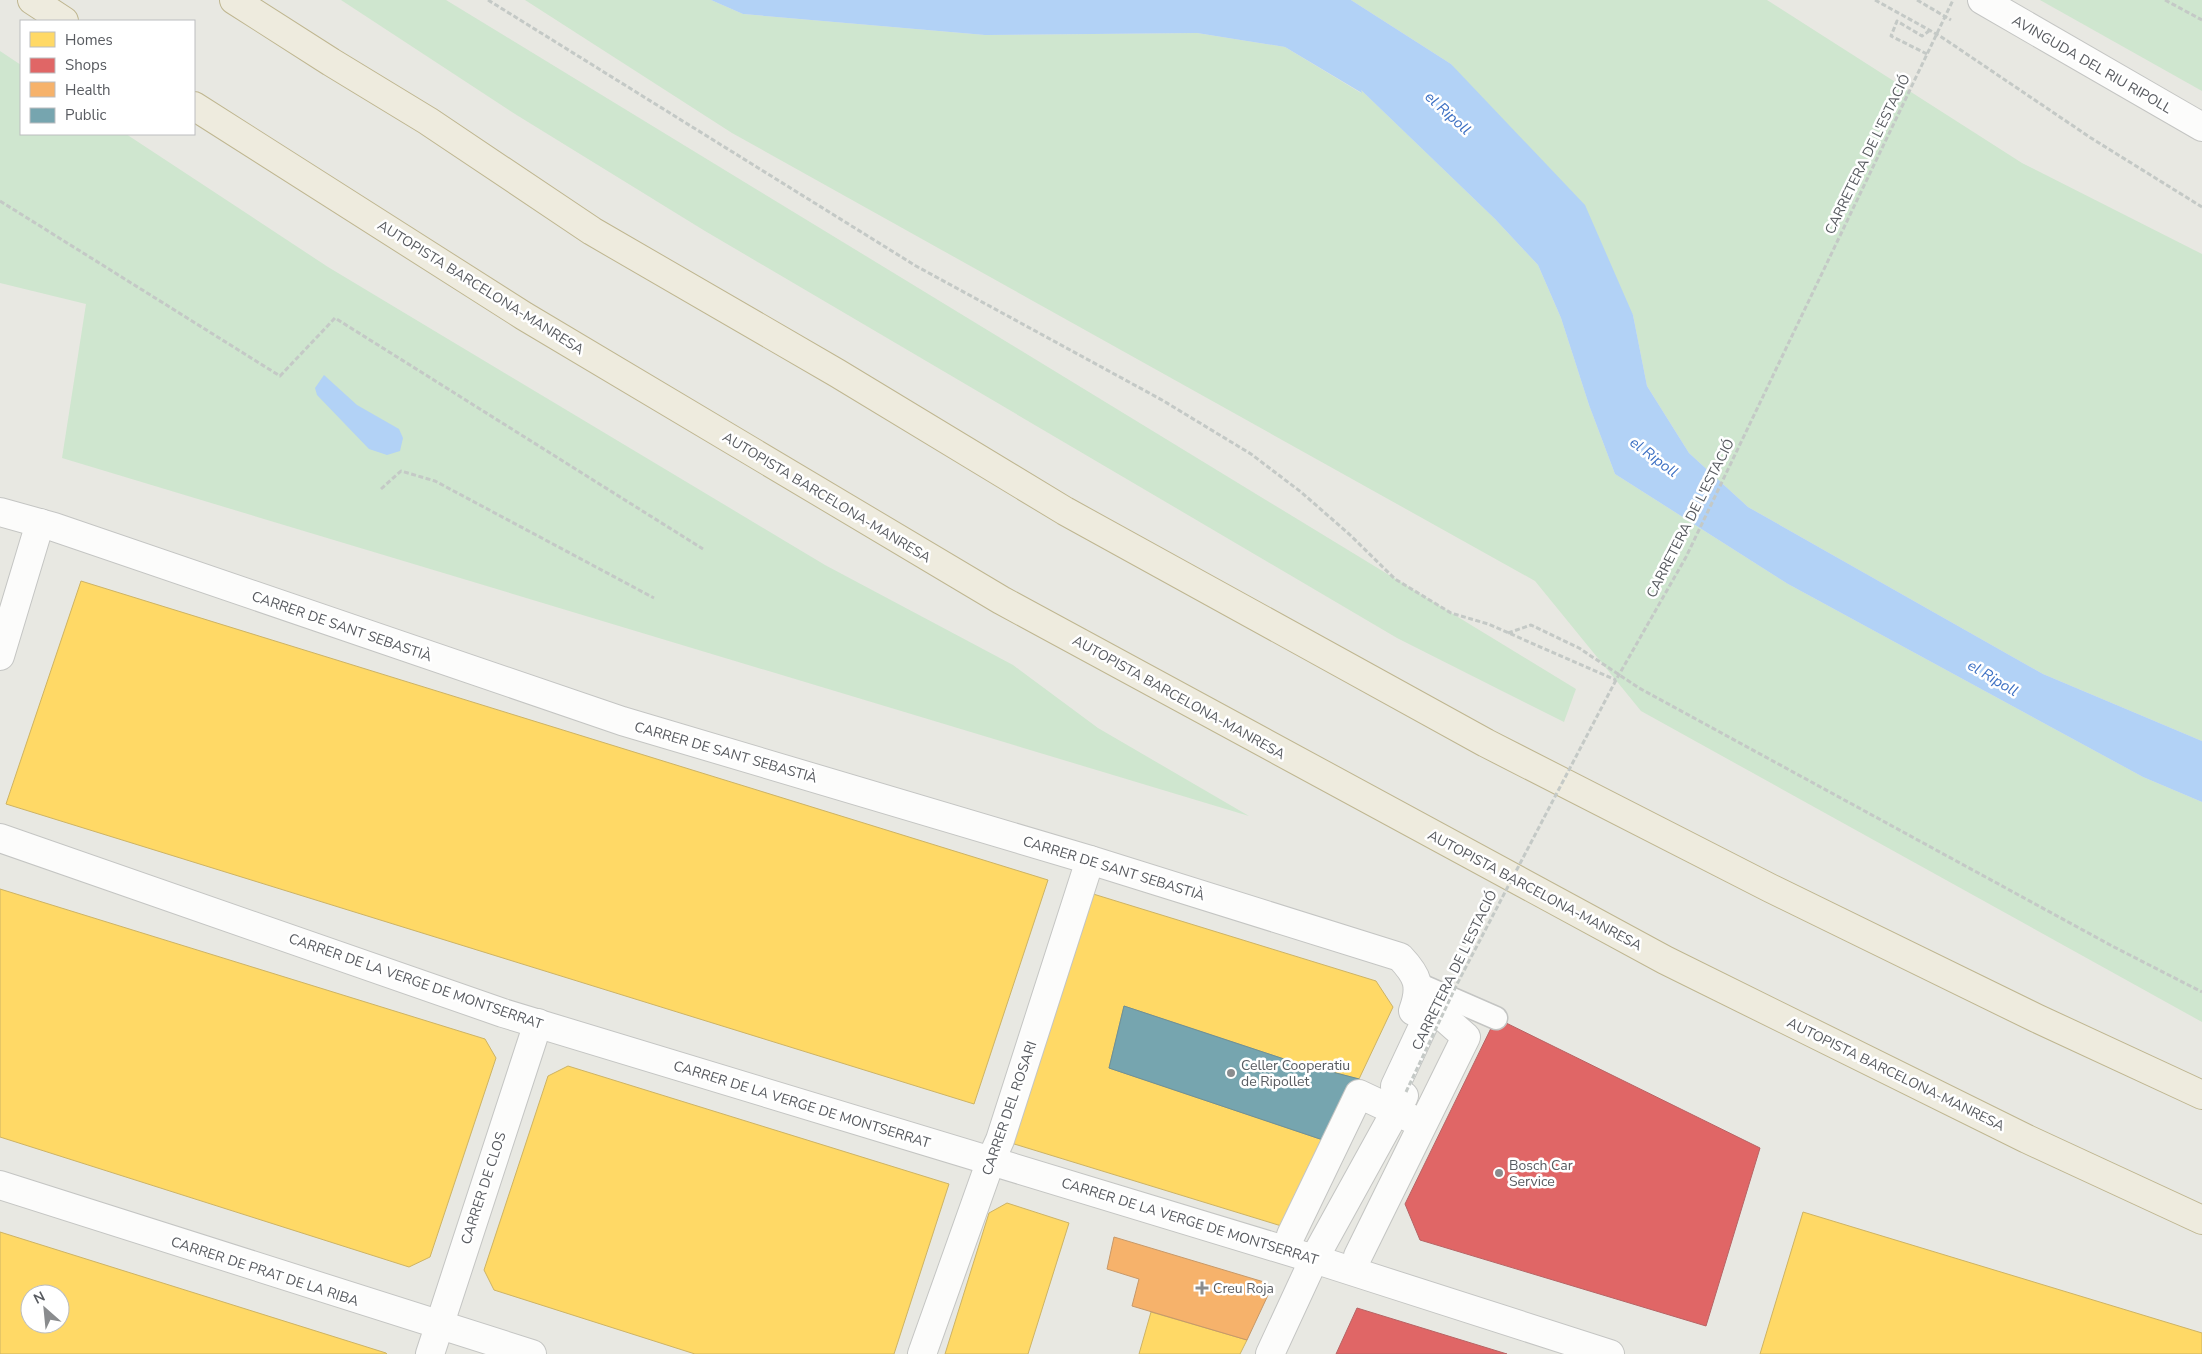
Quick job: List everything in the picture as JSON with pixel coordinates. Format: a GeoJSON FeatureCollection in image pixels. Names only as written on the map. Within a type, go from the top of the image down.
{"type":"FeatureCollection","features":[{"type":"Feature","properties":{"kind":"highway"},"geometry":{"type":"LineString","coordinates":[[32,0],[62,20]]}},
{"type":"Feature","properties":{"kind":"highway"},"geometry":{"type":"LineString","coordinates":[[234,0],[428,121],[592,231],[837,373],[1065,511],[1486,744],[1770,888],[2036,1018],[2202,1095]]}},
{"type":"Feature","properties":{"kind":"highway","name":"AUTOPISTA BARCELONA-MANRESA"},"geometry":{"type":"LineString","coordinates":[[195,107],[533,322],[1001,600],[1665,960],[2001,1126],[2202,1220]]}},
{"type":"Feature","properties":{"kind":"street","name":"AVINGUDA DEL RIU RIPOLL"},"geometry":{"type":"LineString","coordinates":[[1982,0],[2202,127]]}},
{"type":"Feature","properties":{"kind":"street","name":"CARRER DE SANT SEBASTIÀ"},"geometry":{"type":"LineString","coordinates":[[0,512],[40,523],[622,721],[1090,860],[1400,957],[1411,969],[1418,984]]}},
{"type":"Feature","properties":{"kind":"street"},"geometry":{"type":"LineString","coordinates":[[0,656],[40,523]]}},
{"type":"Feature","properties":{"kind":"street","name":"CARRER DE LA VERGE DE MONTSERRAT"},"geometry":{"type":"LineString","coordinates":[[0,838],[503,1013],[1314,1259],[1610,1354]]}},
{"type":"Feature","properties":{"kind":"street","name":"CARRER DEL ROSARI"},"geometry":{"type":"LineString","coordinates":[[922,1354],[991,1160],[1000,1140],[1090,860]]}},
{"type":"Feature","properties":{"kind":"street"},"geometry":{"type":"LineString","coordinates":[[1413,1011],[1419,995],[1418,984]]}},
{"type":"Feature","properties":{"kind":"street"},"geometry":{"type":"LineString","coordinates":[[1358,1256],[1466,1037],[1432,1007],[1395,1086],[1401,1102],[1422,1124]]}},
{"type":"Feature","properties":{"kind":"street","name":"CARRER DE CLOS"},"geometry":{"type":"LineString","coordinates":[[430,1354],[538,1023]]}},
{"type":"Feature","properties":{"kind":"street"},"geometry":{"type":"LineString","coordinates":[[1292,1235],[1359,1094],[1401,1102]]}},
{"type":"Feature","properties":{"kind":"street"},"geometry":{"type":"LineString","coordinates":[[1270,1354],[1314,1259],[1401,1102]]}},
{"type":"Feature","properties":{"kind":"street","name":"CARRER DE PRAT DE LA RIBA"},"geometry":{"type":"LineString","coordinates":[[0,1185],[438,1326],[532,1354]]}},
{"type":"Feature","properties":{"kind":"lane"},"geometry":{"type":"LineString","coordinates":[[1418,984],[1496,1018]]}},
{"type":"Feature","properties":{"kind":"path"},"geometry":{"type":"LineString","coordinates":[[488,0],[916,266],[1162,400],[1251,454],[1301,492],[1349,534],[1395,579],[1451,613],[1488,624],[1616,680]]}},
{"type":"Feature","properties":{"kind":"path"},"geometry":{"type":"LineString","coordinates":[[1874,0],[1929,31],[1998,74],[2091,138],[2202,208]]}},
{"type":"Feature","properties":{"kind":"path","name":"CARRETERA DE L'ESTACIÓ"},"geometry":{"type":"LineString","coordinates":[[1401,1102],[1457,984],[1616,680],[1686,557],[1953,0]]}},
{"type":"Feature","properties":{"kind":"path"},"geometry":{"type":"LineString","coordinates":[[2165,0],[2202,20]]}},
{"type":"Feature","properties":{"kind":"path"},"geometry":{"type":"LineString","coordinates":[[1927,54],[1892,36],[1897,21],[1922,36],[1929,31]]}},
{"type":"Feature","properties":{"kind":"path"},"geometry":{"type":"LineString","coordinates":[[0,200],[280,376],[335,318],[703,549]]}},
{"type":"Feature","properties":{"kind":"path"},"geometry":{"type":"LineString","coordinates":[[381,489],[401,472],[435,480],[654,598]]}},
{"type":"Feature","properties":{"kind":"path"},"geometry":{"type":"LineString","coordinates":[[1508,633],[1531,625],[1579,648],[1639,688],[2114,947],[2202,992]]}},
{"type":"Feature","properties":{"kind":"green space"},"geometry":{"type":"Polygon","coordinates":[[[341,0],[446,0],[1576,689],[1564,722],[1397,638],[705,231],[515,114],[341,0]]]}},
{"type":"Feature","properties":{"kind":"green space"},"geometry":{"type":"Polygon","coordinates":[[[525,0],[711,0],[743,14],[985,35],[1197,33],[1285,47],[1361,93],[1359,88],[1495,219],[1538,265],[1561,318],[1589,405],[1615,474],[1788,584],[2143,777],[2202,802],[2202,1022],[1641,711],[1535,581],[732,133],[525,0]]]}},
{"type":"Feature","properties":{"kind":"green space"},"geometry":{"type":"Polygon","coordinates":[[[1351,0],[1767,0],[2022,163],[2202,254],[2202,741],[2043,674],[1748,507],[1689,453],[1647,386],[1633,315],[1451,64],[1351,0]]]}},
{"type":"Feature","properties":{"kind":"green space"},"geometry":{"type":"Polygon","coordinates":[[[2040,0],[2202,0],[2202,91],[2040,0]]]}},
{"type":"Feature","properties":{"kind":"green space"},"geometry":{"type":"Polygon","coordinates":[[[0,51],[20,64],[20,135],[128,135],[328,267],[825,565],[1013,665],[1098,728],[1249,816],[62,458],[86,304],[0,283],[0,51]]]}},
{"type":"Feature","properties":{"kind":"water","name":"el Ripoll"},"geometry":{"type":"Polygon","coordinates":[[[711,0],[1351,0],[1451,64],[1585,205],[1633,315],[1647,386],[1689,453],[1748,507],[2043,674],[2202,741],[2202,802],[2143,777],[1788,584],[1615,474],[1589,405],[1561,318],[1538,265],[1495,219],[1361,90],[1362,93],[1285,47],[1197,33],[985,35],[743,14],[711,0]]]}},
{"type":"Feature","properties":{"kind":"water"},"geometry":{"type":"Polygon","coordinates":[[[324,375],[357,405],[399,429],[403,438],[400,451],[387,455],[369,449],[317,395],[315,388],[324,375]]]}},
{"type":"Feature","properties":{"kind":"building: Homes"},"geometry":{"type":"Polygon","coordinates":[[[81,581],[1048,880],[974,1104],[6,804],[81,581]]]}},
{"type":"Feature","properties":{"kind":"building: Homes"},"geometry":{"type":"Polygon","coordinates":[[[0,889],[485,1039],[496,1058],[430,1257],[409,1267],[0,1137],[0,889]]]}},
{"type":"Feature","properties":{"kind":"building: Homes"},"geometry":{"type":"Polygon","coordinates":[[[1090,893],[1376,981],[1393,1007],[1359,1079],[1290,1061],[1124,1006],[1109,1068],[1329,1142],[1288,1228],[1011,1143],[1090,893]]]}},
{"type":"Feature","properties":{"kind":"building: Homes"},"geometry":{"type":"Polygon","coordinates":[[[568,1066],[949,1184],[894,1354],[695,1354],[494,1290],[484,1270],[548,1076],[568,1066]]]}},
{"type":"Feature","properties":{"kind":"building: Homes"},"geometry":{"type":"Polygon","coordinates":[[[1007,1203],[1069,1223],[1028,1354],[945,1354],[989,1213],[1007,1203]]]}},
{"type":"Feature","properties":{"kind":"building: Homes"},"geometry":{"type":"Polygon","coordinates":[[[1803,1212],[2202,1333],[2202,1354],[1760,1354],[1803,1212]]]}},
{"type":"Feature","properties":{"kind":"building: Homes"},"geometry":{"type":"Polygon","coordinates":[[[0,1232],[386,1353],[0,1354],[0,1232]]]}},
{"type":"Feature","properties":{"kind":"building: Homes"},"geometry":{"type":"Polygon","coordinates":[[[1151,1312],[1247,1340],[1240,1354],[1139,1354],[1151,1312]]]}},
{"type":"Feature","properties":{"kind":"building: Shops"},"geometry":{"type":"Polygon","coordinates":[[[1496,1018],[1760,1148],[1706,1326],[1420,1240],[1405,1204],[1496,1018]]]}},
{"type":"Feature","properties":{"kind":"building: Shops"},"geometry":{"type":"Polygon","coordinates":[[[1357,1308],[1507,1354],[1336,1354],[1357,1308]]]}},
{"type":"Feature","properties":{"kind":"building: Health","name":"Creu Roja"},"geometry":{"type":"Polygon","coordinates":[[[1114,1237],[1264,1282],[1269,1293],[1247,1340],[1132,1306],[1139,1279],[1107,1269],[1114,1237]]]}},
{"type":"Feature","properties":{"kind":"building: Public","name":"Celler Cooperatiu de Ripollet"},"geometry":{"type":"Polygon","coordinates":[[[1124,1006],[1290,1061],[1359,1079],[1329,1142],[1109,1068],[1124,1006]]]}},
{"type":"Feature","properties":{"kind":"place","name":"Celler Cooperatiu de Ripollet"},"geometry":{"type":"Point","coordinates":[1231,1073]}},
{"type":"Feature","properties":{"kind":"place","name":"Bosch Car Service"},"geometry":{"type":"Point","coordinates":[1499,1173]}},
{"type":"Feature","properties":{"kind":"place","name":"Creu Roja"},"geometry":{"type":"Point","coordinates":[1202,1288]}}]}
